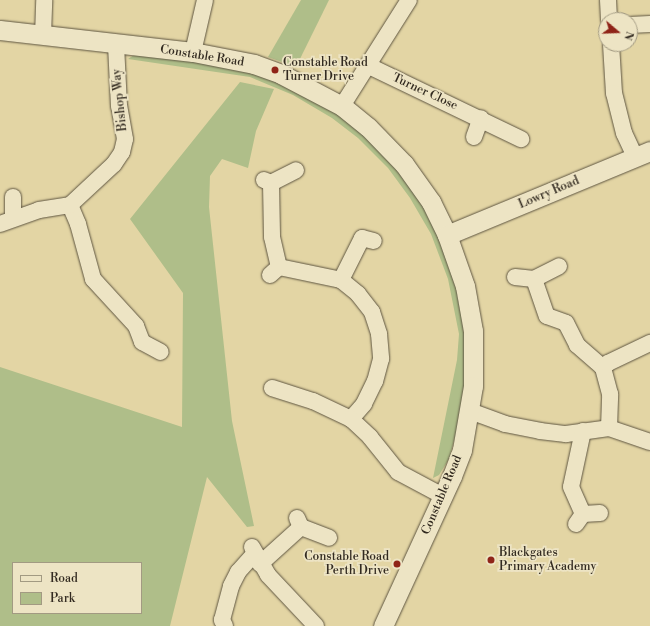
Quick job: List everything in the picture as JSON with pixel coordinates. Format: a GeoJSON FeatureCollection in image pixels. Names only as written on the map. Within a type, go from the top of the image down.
{"type":"FeatureCollection","features":[{"type":"Feature","properties":{"kind":"street"},"geometry":{"type":"LineString","coordinates":[[43,36],[44,0]]}},
{"type":"Feature","properties":{"kind":"street"},"geometry":{"type":"LineString","coordinates":[[193,52],[205,0]]}},
{"type":"Feature","properties":{"kind":"street"},"geometry":{"type":"LineString","coordinates":[[342,106],[369,66],[409,0]]}},
{"type":"Feature","properties":{"kind":"street"},"geometry":{"type":"LineString","coordinates":[[608,0],[609,12]]}},
{"type":"Feature","properties":{"kind":"street"},"geometry":{"type":"LineString","coordinates":[[638,25],[650,24]]}},
{"type":"Feature","properties":{"kind":"street","name":"Constable Road"},"geometry":{"type":"LineString","coordinates":[[0,30],[116,45],[193,52],[229,58],[268,69],[310,88],[342,106],[368,127],[404,164],[431,202],[448,236],[465,286],[473,331],[474,378],[470,410],[462,450],[443,496],[383,626]]}},
{"type":"Feature","properties":{"kind":"street","name":"Bishop Way"},"geometry":{"type":"LineString","coordinates":[[70,205],[114,164],[122,152],[124,139],[118,94],[116,45]]}},
{"type":"Feature","properties":{"kind":"street"},"geometry":{"type":"LineString","coordinates":[[611,52],[614,93],[624,133],[642,154]]}},
{"type":"Feature","properties":{"kind":"street","name":"Turner Close"},"geometry":{"type":"LineString","coordinates":[[369,66],[482,118],[521,139]]}},
{"type":"Feature","properties":{"kind":"street"},"geometry":{"type":"LineString","coordinates":[[474,137],[482,118]]}},
{"type":"Feature","properties":{"kind":"street","name":"Lowry Road"},"geometry":{"type":"LineString","coordinates":[[448,236],[642,154]]}},
{"type":"Feature","properties":{"kind":"street"},"geometry":{"type":"LineString","coordinates":[[296,170],[268,182],[274,271],[341,280],[358,294],[372,312],[378,334],[380,358],[375,380],[367,398],[351,419]]}},
{"type":"Feature","properties":{"kind":"street"},"geometry":{"type":"LineString","coordinates":[[13,197],[6,221],[26,217],[39,210],[70,205],[78,224],[93,279],[136,326],[136,343],[160,352]]}},
{"type":"Feature","properties":{"kind":"street"},"geometry":{"type":"LineString","coordinates":[[341,280],[362,238],[374,241]]}},
{"type":"Feature","properties":{"kind":"street"},"geometry":{"type":"LineString","coordinates":[[515,277],[534,279],[559,266]]}},
{"type":"Feature","properties":{"kind":"street"},"geometry":{"type":"LineString","coordinates":[[534,279],[547,316],[566,323],[577,345],[603,368],[610,394],[609,428]]}},
{"type":"Feature","properties":{"kind":"street"},"geometry":{"type":"LineString","coordinates":[[603,368],[608,363],[650,343]]}},
{"type":"Feature","properties":{"kind":"street"},"geometry":{"type":"LineString","coordinates":[[272,388],[313,401],[351,419],[370,437],[398,472],[443,496]]}},
{"type":"Feature","properties":{"kind":"street"},"geometry":{"type":"LineString","coordinates":[[470,410],[505,424],[540,431],[566,434],[609,428],[650,442]]}},
{"type":"Feature","properties":{"kind":"street"},"geometry":{"type":"LineString","coordinates":[[583,431],[571,487],[580,519],[600,513]]}},
{"type":"Feature","properties":{"kind":"street"},"geometry":{"type":"LineString","coordinates":[[226,626],[222,620],[231,586],[238,572],[256,555],[299,522],[329,538]]}},
{"type":"Feature","properties":{"kind":"street"},"geometry":{"type":"LineString","coordinates":[[256,555],[316,626]]}},
{"type":"Feature","properties":{"kind":"green space"},"geometry":{"type":"Polygon","coordinates":[[[301,0],[329,0],[296,67],[268,57],[301,0]]]}},
{"type":"Feature","properties":{"kind":"green space"},"geometry":{"type":"Polygon","coordinates":[[[134,55],[205,62],[251,72],[296,88],[338,113],[373,141],[404,176],[432,221],[452,270],[462,313],[467,364],[461,415],[449,459],[439,475],[433,478],[457,360],[459,334],[448,279],[431,234],[410,198],[388,168],[358,138],[332,118],[293,95],[250,77],[128,59],[134,55]]]}},
{"type":"Feature","properties":{"kind":"green space"},"geometry":{"type":"Polygon","coordinates":[[[240,82],[274,89],[256,131],[248,168],[222,159],[210,176],[209,207],[232,421],[254,526],[247,527],[207,477],[170,626],[0,626],[0,367],[182,427],[183,293],[130,219],[240,82]]]}},
{"type":"Feature","properties":{"kind":"place","name":"Constable Road Turner Drive"},"geometry":{"type":"Point","coordinates":[275,70]}},
{"type":"Feature","properties":{"kind":"place","name":"Blackgates Primary Academy"},"geometry":{"type":"Point","coordinates":[491,560]}},
{"type":"Feature","properties":{"kind":"place","name":"Constable Road Perth Drive"},"geometry":{"type":"Point","coordinates":[397,564]}}]}
